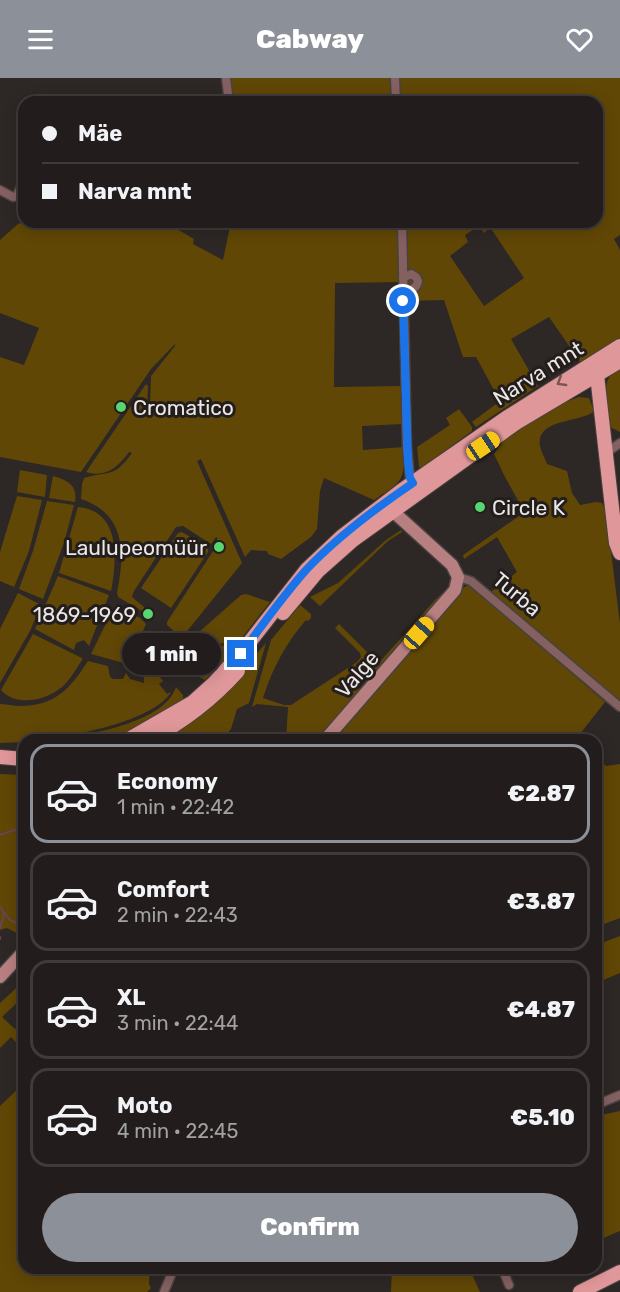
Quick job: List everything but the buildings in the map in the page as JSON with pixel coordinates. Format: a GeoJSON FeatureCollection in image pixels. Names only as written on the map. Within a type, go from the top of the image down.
{"type":"FeatureCollection","features":[{"type":"Feature","properties":{"kind":"main road","name":"Narva mnt"},"geometry":{"type":"LineString","coordinates":[[137,734],[193,702],[214,683],[241,654],[307,569],[341,537],[389,507],[539,396],[617,353]]}},
{"type":"Feature","properties":{"kind":"main road"},"geometry":{"type":"LineString","coordinates":[[617,353],[603,360],[597,375],[615,536],[620,553]]}},
{"type":"Feature","properties":{"kind":"main road","name":"Narva mnt"},"geometry":{"type":"LineString","coordinates":[[416,487],[597,375]]}},
{"type":"Feature","properties":{"kind":"main road"},"geometry":{"type":"LineString","coordinates":[[551,403],[575,393],[586,392],[593,395],[601,407]]}},
{"type":"Feature","properties":{"kind":"main road","name":"Narva mnt"},"geometry":{"type":"LineString","coordinates":[[159,734],[190,716],[225,686],[318,571],[389,507]]}},
{"type":"Feature","properties":{"kind":"main road"},"geometry":{"type":"LineString","coordinates":[[0,757],[18,758]]}},
{"type":"Feature","properties":{"kind":"main road"},"geometry":{"type":"LineString","coordinates":[[0,766],[18,767]]}},
{"type":"Feature","properties":{"kind":"main road"},"geometry":{"type":"LineString","coordinates":[[580,1292],[620,1272]]}},
{"type":"Feature","properties":{"kind":"street"},"geometry":{"type":"LineString","coordinates":[[226,78],[228,96]]}},
{"type":"Feature","properties":{"kind":"street"},"geometry":{"type":"LineString","coordinates":[[394,78],[396,96]]}},
{"type":"Feature","properties":{"kind":"street"},"geometry":{"type":"LineString","coordinates":[[0,190],[13,197],[18,194]]}},
{"type":"Feature","properties":{"kind":"street"},"geometry":{"type":"LineString","coordinates":[[402,228],[408,462],[410,478],[416,487]]}},
{"type":"Feature","properties":{"kind":"street"},"geometry":{"type":"LineString","coordinates":[[403,278],[413,275],[417,278],[418,284],[412,290],[403,289]]}},
{"type":"Feature","properties":{"kind":"street"},"geometry":{"type":"LineString","coordinates":[[606,453],[620,443]]}},
{"type":"Feature","properties":{"kind":"street","name":"Turba"},"geometry":{"type":"LineString","coordinates":[[389,507],[448,561],[458,577],[471,581],[620,707]]}},
{"type":"Feature","properties":{"kind":"street","name":"Valge"},"geometry":{"type":"LineString","coordinates":[[330,734],[447,602],[455,590],[458,577]]}},
{"type":"Feature","properties":{"kind":"street"},"geometry":{"type":"LineString","coordinates":[[0,977],[18,958]]}},
{"type":"Feature","properties":{"kind":"street"},"geometry":{"type":"LineString","coordinates":[[602,1102],[620,1095]]}},
{"type":"Feature","properties":{"kind":"street"},"geometry":{"type":"LineString","coordinates":[[164,1292],[172,1274]]}},
{"type":"Feature","properties":{"kind":"street"},"geometry":{"type":"LineString","coordinates":[[504,1274],[509,1285]]}},
{"type":"Feature","properties":{"kind":"shaded area"},"geometry":{"type":"Polygon","coordinates":[[[226,78],[620,78],[620,235],[614,239],[620,250],[620,338],[581,363],[549,317],[511,339],[538,386],[476,427],[472,422],[500,401],[476,357],[463,357],[444,300],[403,301],[403,282],[335,283],[334,387],[401,386],[402,424],[362,426],[363,450],[404,447],[404,467],[400,480],[374,500],[324,478],[320,491],[317,529],[311,537],[281,559],[268,554],[267,551],[251,550],[245,557],[201,459],[197,461],[242,563],[184,635],[177,634],[167,625],[167,622],[215,548],[222,552],[215,543],[218,538],[216,537],[211,544],[183,526],[176,527],[134,591],[132,597],[144,607],[144,612],[118,597],[121,550],[114,525],[107,514],[81,499],[84,478],[111,472],[115,470],[132,453],[129,452],[111,470],[100,474],[86,472],[146,384],[148,386],[147,406],[150,407],[151,376],[175,344],[151,369],[81,472],[0,457],[0,357],[24,365],[39,328],[0,313],[0,240],[18,224],[18,228],[175,228],[194,239],[193,244],[223,260],[230,228],[476,228],[465,235],[468,242],[450,256],[484,306],[524,278],[491,228],[603,228],[603,96],[228,96],[226,78]]]}},
{"type":"Feature","properties":{"kind":"shaded area"},"geometry":{"type":"Polygon","coordinates":[[[620,366],[620,432],[608,426],[605,393],[609,378],[620,366]]]}},
{"type":"Feature","properties":{"kind":"shaded area"},"geometry":{"type":"Polygon","coordinates":[[[579,397],[589,398],[594,411],[545,430],[540,437],[540,446],[547,464],[567,471],[572,493],[580,505],[602,503],[606,511],[620,624],[620,704],[491,592],[517,572],[497,537],[464,559],[463,555],[522,514],[521,506],[494,454],[505,438],[565,402],[579,397]]]}},
{"type":"Feature","properties":{"kind":"shaded area"},"geometry":{"type":"Polygon","coordinates":[[[459,409],[472,427],[472,431],[421,468],[419,467],[417,447],[450,425],[446,418],[459,409]]]}},
{"type":"Feature","properties":{"kind":"shaded area"},"geometry":{"type":"Polygon","coordinates":[[[20,470],[47,475],[45,497],[17,492],[20,470]]]}},
{"type":"Feature","properties":{"kind":"shaded area"},"geometry":{"type":"Polygon","coordinates":[[[53,476],[63,479],[73,487],[75,502],[49,498],[53,476]]]}},
{"type":"Feature","properties":{"kind":"shaded area"},"geometry":{"type":"Polygon","coordinates":[[[17,496],[42,500],[29,551],[14,587],[0,581],[0,552],[17,496]]]}},
{"type":"Feature","properties":{"kind":"shaded area"},"geometry":{"type":"Polygon","coordinates":[[[47,501],[74,505],[64,543],[43,599],[19,589],[33,551],[47,501]]]}},
{"type":"Feature","properties":{"kind":"shaded area"},"geometry":{"type":"Polygon","coordinates":[[[78,507],[92,510],[102,517],[109,527],[115,552],[111,591],[59,573],[78,507]]]}},
{"type":"Feature","properties":{"kind":"shaded area"},"geometry":{"type":"Polygon","coordinates":[[[401,530],[402,532],[388,541],[320,606],[310,597],[338,583],[386,540],[401,530]]]}},
{"type":"Feature","properties":{"kind":"shaded area"},"geometry":{"type":"Polygon","coordinates":[[[182,532],[208,548],[208,552],[171,608],[141,588],[178,533],[182,532]]]}},
{"type":"Feature","properties":{"kind":"shaded area"},"geometry":{"type":"Polygon","coordinates":[[[58,576],[109,595],[89,646],[84,640],[76,643],[74,650],[35,629],[58,576]]]}},
{"type":"Feature","properties":{"kind":"shaded area"},"geometry":{"type":"Polygon","coordinates":[[[469,585],[605,702],[580,734],[338,734],[415,644],[423,640],[428,630],[463,588],[469,585]]]}},
{"type":"Feature","properties":{"kind":"shaded area"},"geometry":{"type":"Polygon","coordinates":[[[448,588],[375,671],[375,675],[367,682],[360,674],[355,683],[361,692],[323,734],[286,734],[288,707],[257,704],[252,707],[271,640],[300,605],[311,614],[311,618],[306,620],[286,647],[275,667],[263,698],[284,705],[291,705],[357,662],[361,657],[360,653],[335,628],[339,624],[369,654],[367,656],[376,662],[376,666],[448,588]]]}},
{"type":"Feature","properties":{"kind":"shaded area"},"geometry":{"type":"Polygon","coordinates":[[[18,593],[41,605],[30,631],[0,683],[0,629],[18,593]]]}},
{"type":"Feature","properties":{"kind":"shaded area"},"geometry":{"type":"Polygon","coordinates":[[[246,594],[270,602],[237,644],[194,642],[199,632],[241,595],[246,594]]]}},
{"type":"Feature","properties":{"kind":"shaded area"},"geometry":{"type":"Polygon","coordinates":[[[115,605],[140,618],[146,624],[127,664],[91,654],[115,605]]]}},
{"type":"Feature","properties":{"kind":"shaded area"},"geometry":{"type":"Polygon","coordinates":[[[33,634],[82,660],[68,681],[55,692],[39,699],[14,699],[1,690],[33,634]]]}},
{"type":"Feature","properties":{"kind":"shaded area"},"geometry":{"type":"Polygon","coordinates":[[[266,643],[249,703],[237,709],[231,729],[226,734],[170,734],[212,705],[266,643]]]}},
{"type":"Feature","properties":{"kind":"shaded area"},"geometry":{"type":"Polygon","coordinates":[[[193,645],[236,646],[220,665],[189,655],[193,645]]]}},
{"type":"Feature","properties":{"kind":"shaded area"},"geometry":{"type":"Polygon","coordinates":[[[188,658],[218,667],[205,680],[183,667],[188,658]]]}},
{"type":"Feature","properties":{"kind":"shaded area"},"geometry":{"type":"Polygon","coordinates":[[[88,661],[108,666],[110,677],[113,679],[123,679],[126,673],[130,679],[144,683],[144,675],[160,677],[163,681],[159,684],[167,694],[171,692],[161,703],[145,713],[104,728],[76,734],[18,734],[18,742],[0,743],[0,704],[17,706],[42,703],[60,694],[75,680],[88,661]]]}},
{"type":"Feature","properties":{"kind":"shaded area"},"geometry":{"type":"Polygon","coordinates":[[[176,687],[183,695],[183,701],[130,732],[88,734],[142,718],[169,699],[176,687]]]}},
{"type":"Feature","properties":{"kind":"shaded area"},"geometry":{"type":"Polygon","coordinates":[[[602,762],[606,766],[620,764],[620,918],[602,925],[602,762]]]}},
{"type":"Feature","properties":{"kind":"shaded area"},"geometry":{"type":"Polygon","coordinates":[[[0,774],[18,775],[18,934],[7,928],[0,930],[0,774]]]}},
{"type":"Feature","properties":{"kind":"shaded area"},"geometry":{"type":"Polygon","coordinates":[[[620,936],[620,973],[602,980],[602,943],[620,936]]]}},
{"type":"Feature","properties":{"kind":"shaded area"},"geometry":{"type":"Polygon","coordinates":[[[18,986],[18,1002],[2,1017],[15,1029],[18,1026],[18,1044],[11,1037],[0,1048],[0,1003],[18,986]]]}},
{"type":"Feature","properties":{"kind":"shaded area"},"geometry":{"type":"Polygon","coordinates":[[[18,1089],[18,1274],[150,1274],[151,1288],[147,1292],[0,1292],[0,1106],[18,1089]]]}},
{"type":"Feature","properties":{"kind":"shaded area"},"geometry":{"type":"Polygon","coordinates":[[[620,1111],[620,1231],[602,1238],[602,1115],[620,1111]]]}},
{"type":"Feature","properties":{"kind":"shaded area"},"geometry":{"type":"Polygon","coordinates":[[[392,1274],[472,1274],[480,1292],[391,1292],[392,1274]]]}},
{"type":"Feature","properties":{"kind":"waterway"},"geometry":{"type":"LineString","coordinates":[[0,835],[18,828]]}},
{"type":"Feature","properties":{"kind":"waterway"},"geometry":{"type":"LineString","coordinates":[[0,907],[4,915],[0,928]]}},
{"type":"Feature","properties":{"kind":"waterway"},"geometry":{"type":"LineString","coordinates":[[4,912],[10,920],[18,924]]}},
{"type":"Feature","properties":{"kind":"place","name":"Cromatico"},"geometry":{"type":"Point","coordinates":[121,407]}},
{"type":"Feature","properties":{"kind":"place","name":"Circle K"},"geometry":{"type":"Point","coordinates":[480,507]}},
{"type":"Feature","properties":{"kind":"place","name":"Laulupeomüür"},"geometry":{"type":"Point","coordinates":[219,547]}},
{"type":"Feature","properties":{"kind":"place","name":"1869-1969"},"geometry":{"type":"Point","coordinates":[148,614]}},
{"type":"Feature","properties":{"kind":"route"},"geometry":{"type":"LineString","coordinates":[[241,654],[307,569],[341,537],[413,483],[408,462],[403,301]]}}]}
